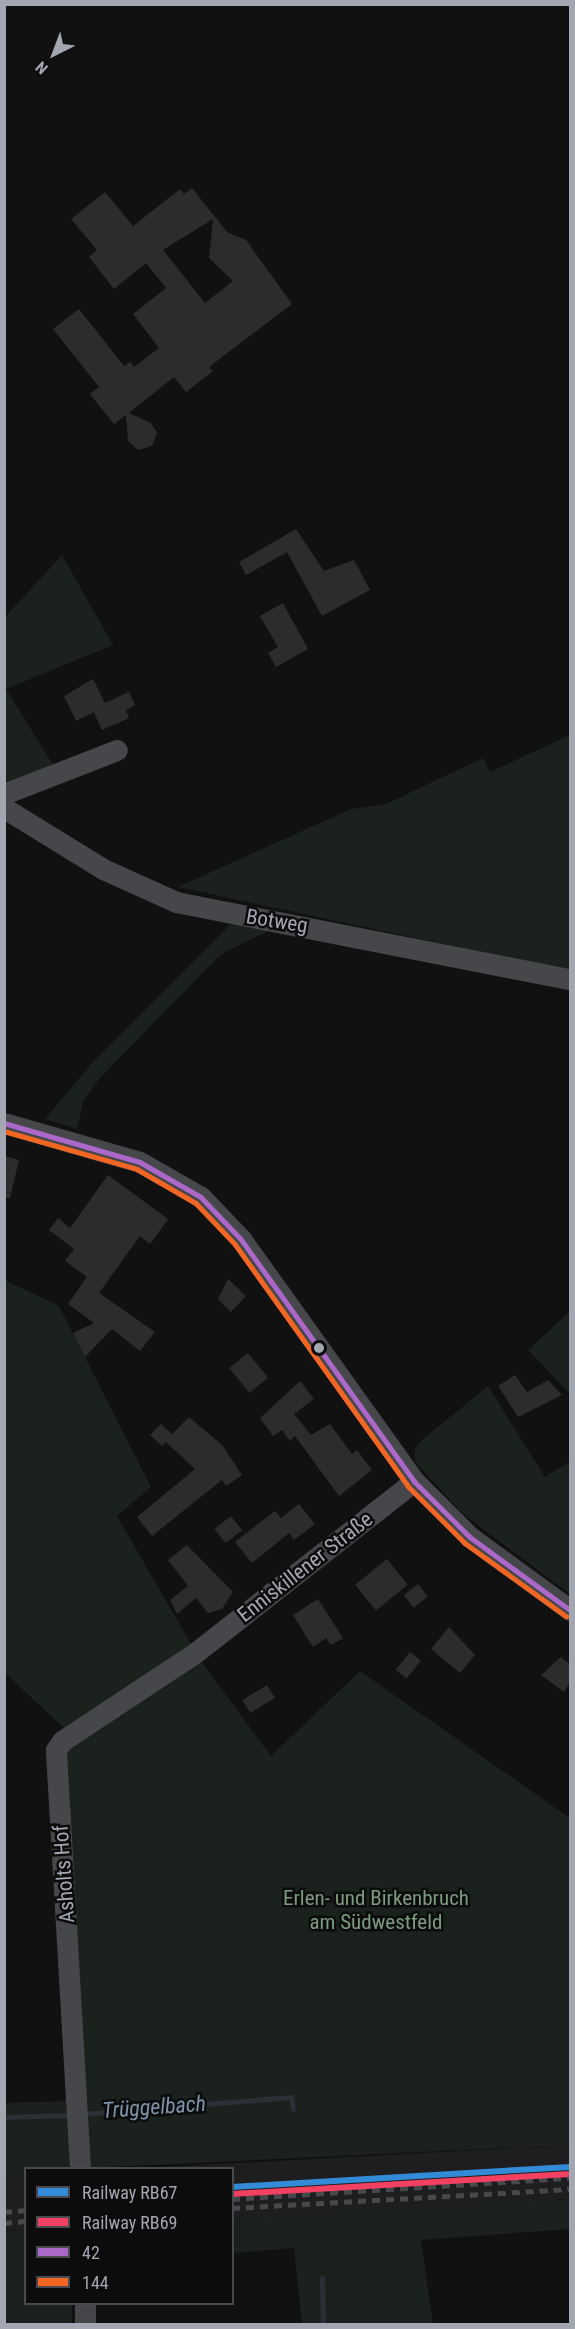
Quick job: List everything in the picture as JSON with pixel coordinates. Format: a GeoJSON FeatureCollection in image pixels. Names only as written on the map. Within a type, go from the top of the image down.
{"type":"FeatureCollection","features":[{"type":"Feature","properties":{"kind":"street"},"geometry":{"type":"LineString","coordinates":[[4,794],[117,750]]}},
{"type":"Feature","properties":{"kind":"street","name":"Botweg"},"geometry":{"type":"LineString","coordinates":[[4,808],[102,869],[176,902],[570,979]]}},
{"type":"Feature","properties":{"kind":"street"},"geometry":{"type":"LineString","coordinates":[[4,1123],[140,1162],[201,1197],[241,1239],[414,1480],[470,1537],[570,1610]]}},
{"type":"Feature","properties":{"kind":"street","name":"Enniskillener Straße"},"geometry":{"type":"LineString","coordinates":[[195,1653],[414,1480]]}},
{"type":"Feature","properties":{"kind":"street","name":"Asholts Hof"},"geometry":{"type":"LineString","coordinates":[[80,2167],[56,1750],[62,1741],[195,1653]]}},
{"type":"Feature","properties":{"kind":"street"},"geometry":{"type":"LineString","coordinates":[[85,2305],[85,2325]]}},
{"type":"Feature","properties":{"kind":"shaded area"},"geometry":{"type":"Polygon","coordinates":[[[570,2145],[570,2199],[234,2219],[234,2167],[164,2167],[570,2145]]]}},
{"type":"Feature","properties":{"kind":"shaded area"},"geometry":{"type":"Polygon","coordinates":[[[5,2175],[24,2175],[24,2230],[5,2230],[5,2175]]]}},
{"type":"Feature","properties":{"kind":"green space"},"geometry":{"type":"Polygon","coordinates":[[[62,555],[113,645],[6,689],[55,768],[4,786],[4,618],[62,555]]]}},
{"type":"Feature","properties":{"kind":"green space"},"geometry":{"type":"Polygon","coordinates":[[[570,735],[570,971],[178,887],[351,809],[386,804],[483,758],[490,772],[570,735]]]}},
{"type":"Feature","properties":{"kind":"green space"},"geometry":{"type":"Polygon","coordinates":[[[237,918],[275,928],[221,954],[99,1079],[83,1102],[77,1129],[45,1119],[92,1063],[237,918]]]}},
{"type":"Feature","properties":{"kind":"green space"},"geometry":{"type":"Polygon","coordinates":[[[5,1280],[59,1306],[151,1487],[117,1516],[191,1644],[65,1729],[5,1673],[5,1280]]]}},
{"type":"Feature","properties":{"kind":"green space"},"geometry":{"type":"Polygon","coordinates":[[[570,1311],[570,1394],[528,1350],[570,1311]]]}},
{"type":"Feature","properties":{"kind":"green space"},"geometry":{"type":"Polygon","coordinates":[[[488,1386],[545,1477],[570,1461],[570,1594],[463,1514],[415,1462],[415,1448],[422,1440],[488,1386]]]}},
{"type":"Feature","properties":{"kind":"green space","name":"Erlen- und Birkenbruch am Südwestfeld"},"geometry":{"type":"Polygon","coordinates":[[[200,1660],[271,1756],[360,1671],[570,1818],[570,2145],[87,2167],[67,1750],[200,1660]]]}},
{"type":"Feature","properties":{"kind":"green space"},"geometry":{"type":"Polygon","coordinates":[[[67,2101],[71,2167],[24,2167],[24,2175],[5,2176],[5,2103],[67,2101]]]}},
{"type":"Feature","properties":{"kind":"green space"},"geometry":{"type":"Polygon","coordinates":[[[570,2199],[570,2229],[421,2240],[433,2324],[302,2324],[294,2248],[234,2253],[234,2219],[570,2199]]]}},
{"type":"Feature","properties":{"kind":"green space"},"geometry":{"type":"Polygon","coordinates":[[[24,2230],[24,2305],[72,2305],[72,2324],[5,2324],[5,2231],[24,2230]]]}},
{"type":"Feature","properties":{"kind":"building"},"geometry":{"type":"Polygon","coordinates":[[[192,188],[227,232],[246,240],[292,304],[209,367],[213,371],[186,392],[174,377],[129,413],[151,423],[157,433],[152,446],[138,450],[128,441],[126,415],[114,424],[90,394],[99,387],[53,329],[79,309],[124,366],[130,362],[134,367],[159,348],[133,314],[166,288],[146,263],[114,289],[89,257],[97,250],[71,219],[105,192],[133,226],[180,189],[184,194],[192,188]],[[213,219],[163,250],[205,303],[233,281],[209,258],[213,219]]]}},
{"type":"Feature","properties":{"kind":"building"},"geometry":{"type":"Polygon","coordinates":[[[296,529],[324,571],[354,560],[370,590],[322,616],[287,552],[246,575],[239,562],[296,529]]]}},
{"type":"Feature","properties":{"kind":"building"},"geometry":{"type":"Polygon","coordinates":[[[283,603],[308,649],[276,667],[268,653],[278,647],[260,616],[283,603]]]}},
{"type":"Feature","properties":{"kind":"building"},"geometry":{"type":"Polygon","coordinates":[[[93,679],[105,703],[129,692],[135,705],[126,710],[129,718],[102,730],[94,712],[76,721],[64,696],[93,679]]]}},
{"type":"Feature","properties":{"kind":"building"},"geometry":{"type":"Polygon","coordinates":[[[4,1156],[19,1160],[10,1198],[4,1198],[4,1156]]]}},
{"type":"Feature","properties":{"kind":"building"},"geometry":{"type":"Polygon","coordinates":[[[108,1175],[168,1219],[150,1244],[140,1236],[99,1293],[155,1332],[140,1351],[112,1329],[85,1357],[73,1333],[94,1323],[68,1304],[87,1277],[65,1261],[74,1249],[49,1230],[58,1218],[70,1228],[108,1175]]]}},
{"type":"Feature","properties":{"kind":"building"},"geometry":{"type":"Polygon","coordinates":[[[228,1279],[246,1296],[231,1312],[218,1299],[228,1279]]]}},
{"type":"Feature","properties":{"kind":"building"},"geometry":{"type":"Polygon","coordinates":[[[248,1353],[268,1378],[249,1393],[229,1368],[248,1353]]]}},
{"type":"Feature","properties":{"kind":"building"},"geometry":{"type":"Polygon","coordinates":[[[515,1375],[527,1392],[548,1380],[562,1395],[518,1417],[498,1386],[515,1375]]]}},
{"type":"Feature","properties":{"kind":"building"},"geometry":{"type":"Polygon","coordinates":[[[300,1381],[314,1399],[294,1414],[311,1435],[330,1424],[352,1454],[357,1450],[372,1470],[339,1496],[295,1436],[290,1441],[282,1430],[273,1436],[260,1418],[300,1381]]]}},
{"type":"Feature","properties":{"kind":"building"},"geometry":{"type":"Polygon","coordinates":[[[189,1417],[222,1445],[242,1475],[226,1486],[222,1480],[152,1536],[137,1517],[195,1469],[166,1442],[162,1446],[150,1435],[161,1424],[172,1434],[189,1417]]]}},
{"type":"Feature","properties":{"kind":"building"},"geometry":{"type":"Polygon","coordinates":[[[299,1504],[315,1524],[294,1540],[289,1533],[252,1563],[235,1542],[275,1511],[281,1518],[299,1504]]]}},
{"type":"Feature","properties":{"kind":"building"},"geometry":{"type":"Polygon","coordinates":[[[231,1516],[242,1530],[226,1543],[214,1529],[231,1516]]]}},
{"type":"Feature","properties":{"kind":"building"},"geometry":{"type":"Polygon","coordinates":[[[187,1545],[233,1592],[222,1609],[208,1613],[196,1598],[177,1614],[170,1600],[188,1586],[168,1560],[187,1545]]]}},
{"type":"Feature","properties":{"kind":"building"},"geometry":{"type":"Polygon","coordinates":[[[387,1559],[408,1585],[376,1610],[355,1585],[387,1559]]]}},
{"type":"Feature","properties":{"kind":"building"},"geometry":{"type":"Polygon","coordinates":[[[418,1584],[428,1597],[414,1608],[404,1595],[418,1584]]]}},
{"type":"Feature","properties":{"kind":"building"},"geometry":{"type":"Polygon","coordinates":[[[318,1599],[343,1638],[331,1645],[326,1638],[313,1647],[293,1615],[318,1599]]]}},
{"type":"Feature","properties":{"kind":"building"},"geometry":{"type":"Polygon","coordinates":[[[449,1627],[475,1655],[460,1673],[431,1649],[449,1627]]]}},
{"type":"Feature","properties":{"kind":"building"},"geometry":{"type":"Polygon","coordinates":[[[410,1652],[421,1661],[406,1679],[396,1670],[410,1652]]]}},
{"type":"Feature","properties":{"kind":"building"},"geometry":{"type":"Polygon","coordinates":[[[561,1657],[570,1664],[570,1682],[564,1692],[541,1675],[561,1657]]]}},
{"type":"Feature","properties":{"kind":"building"},"geometry":{"type":"Polygon","coordinates":[[[267,1685],[275,1698],[250,1713],[242,1700],[267,1685]]]}},
{"type":"Feature","properties":{"kind":"waterway","name":"Trüggelbach"},"geometry":{"type":"LineString","coordinates":[[81,2114],[291,2097],[293,2109]]}},
{"type":"Feature","properties":{"kind":"waterway","name":"Trüggelbach"},"geometry":{"type":"LineString","coordinates":[[4,2117],[72,2115]]}},
{"type":"Feature","properties":{"kind":"waterway","name":"Trüggelbach"},"geometry":{"type":"LineString","coordinates":[[322,2278],[323,2324]]}},
{"type":"Feature","properties":{"kind":"railway"},"geometry":{"type":"LineString","coordinates":[[234,2199],[570,2178]]}},
{"type":"Feature","properties":{"kind":"railway"},"geometry":{"type":"LineString","coordinates":[[234,2208],[570,2189]]}},
{"type":"Feature","properties":{"kind":"railway"},"geometry":{"type":"LineString","coordinates":[[4,2212],[24,2210]]}},
{"type":"Feature","properties":{"kind":"railway"},"geometry":{"type":"LineString","coordinates":[[4,2223],[24,2221]]}},
{"type":"Feature","properties":{"kind":"rail line","name":"RB67"},"geometry":{"type":"LineString","coordinates":[[234,2187],[570,2167]]}},
{"type":"Feature","properties":{"kind":"rail line","name":"RB69"},"geometry":{"type":"LineString","coordinates":[[234,2194],[570,2174]]}},
{"type":"Feature","properties":{"kind":"transit line","name":"42"},"geometry":{"type":"LineString","coordinates":[[4,1123],[140,1162],[201,1197],[241,1239],[414,1481],[470,1537],[570,1610]]}},
{"type":"Feature","properties":{"kind":"transit line","name":"144"},"geometry":{"type":"LineString","coordinates":[[4,1131],[137,1169],[196,1203],[235,1244],[408,1486],[465,1543],[566,1616]]}}]}
